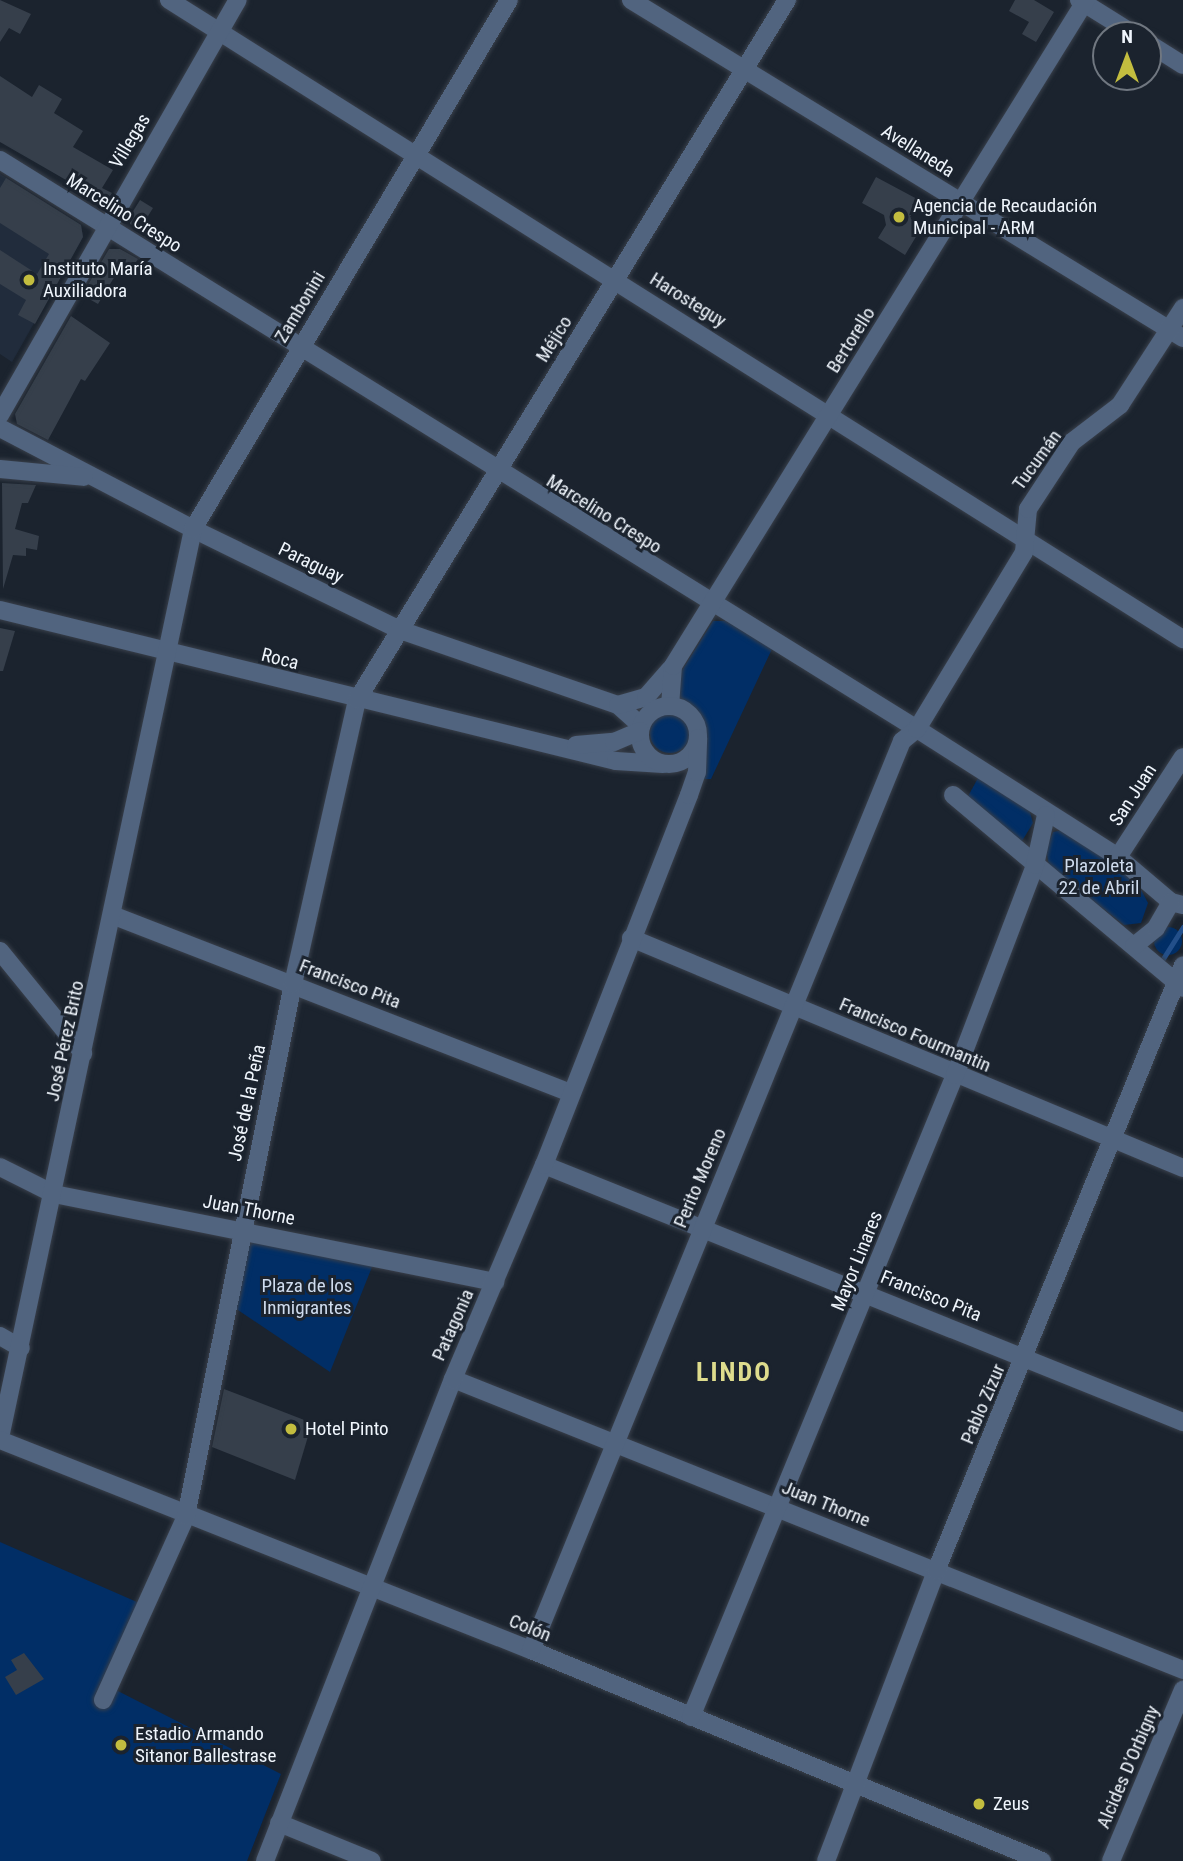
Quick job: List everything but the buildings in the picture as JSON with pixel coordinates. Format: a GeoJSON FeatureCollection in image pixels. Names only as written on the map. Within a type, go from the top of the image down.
{"type":"FeatureCollection","features":[{"type":"Feature","properties":{"kind":"street","name":"Harosteguy"},"geometry":{"type":"LineString","coordinates":[[169,0],[1027,538],[1183,639]]}},
{"type":"Feature","properties":{"kind":"street","name":"Villegas"},"geometry":{"type":"LineString","coordinates":[[0,415],[104,226],[237,0]]}},
{"type":"Feature","properties":{"kind":"street","name":"Zambonini"},"geometry":{"type":"LineString","coordinates":[[168,652],[193,530],[509,0]]}},
{"type":"Feature","properties":{"kind":"street","name":"Avellaneda"},"geometry":{"type":"LineString","coordinates":[[631,0],[1176,334]]}},
{"type":"Feature","properties":{"kind":"street","name":"Méjico"},"geometry":{"type":"LineString","coordinates":[[357,700],[788,0]]}},
{"type":"Feature","properties":{"kind":"street"},"geometry":{"type":"LineString","coordinates":[[1083,1],[1114,21]]}},
{"type":"Feature","properties":{"kind":"street","name":"Bertorello"},"geometry":{"type":"LineString","coordinates":[[670,706],[673,666],[1083,1]]}},
{"type":"Feature","properties":{"kind":"street"},"geometry":{"type":"LineString","coordinates":[[1162,52],[1183,65]]}},
{"type":"Feature","properties":{"kind":"street","name":"Marcelino Crespo"},"geometry":{"type":"LineString","coordinates":[[0,160],[497,472],[917,729],[1046,815],[1118,857],[1177,904]]}},
{"type":"Feature","properties":{"kind":"street","name":"Tucumán"},"geometry":{"type":"LineString","coordinates":[[917,729],[1024,552],[1028,509],[1072,442],[1120,405],[1176,334],[1183,308]]}},
{"type":"Feature","properties":{"kind":"street","name":"Paraguay"},"geometry":{"type":"LineString","coordinates":[[0,428],[193,530],[400,630],[618,705],[641,728]]}},
{"type":"Feature","properties":{"kind":"street"},"geometry":{"type":"LineString","coordinates":[[0,469],[92,477]]}},
{"type":"Feature","properties":{"kind":"street","name":"Roca"},"geometry":{"type":"LineString","coordinates":[[0,610],[357,700],[616,761],[665,764]]}},
{"type":"Feature","properties":{"kind":"street","name":"José Pérez Brito"},"geometry":{"type":"LineString","coordinates":[[0,1439],[168,652]]}},
{"type":"Feature","properties":{"kind":"street"},"geometry":{"type":"LineString","coordinates":[[618,705],[646,697],[673,666]]}},
{"type":"Feature","properties":{"kind":"street","name":"José de la Peña"},"geometry":{"type":"LineString","coordinates":[[103,1700],[186,1516],[293,984],[357,700]]}},
{"type":"Feature","properties":{"kind":"street"},"geometry":{"type":"LineString","coordinates":[[551,745],[614,742],[641,728],[652,712],[670,706],[694,720],[698,738],[690,755],[665,764]]}},
{"type":"Feature","properties":{"kind":"street"},"geometry":{"type":"LineString","coordinates":[[641,728],[647,754],[665,764],[681,783],[681,808]]}},
{"type":"Feature","properties":{"kind":"street","name":"Perito Moreno"},"geometry":{"type":"LineString","coordinates":[[531,1650],[902,741],[917,729]]}},
{"type":"Feature","properties":{"kind":"street","name":"Patagonia"},"geometry":{"type":"LineString","coordinates":[[265,1861],[453,1379],[544,1165],[697,772],[698,738]]}},
{"type":"Feature","properties":{"kind":"street","name":"San Juan"},"geometry":{"type":"LineString","coordinates":[[1118,857],[1183,757]]}},
{"type":"Feature","properties":{"kind":"street"},"geometry":{"type":"LineString","coordinates":[[953,795],[1134,946],[1181,978]]}},
{"type":"Feature","properties":{"kind":"street","name":"Mayor Linares"},"geometry":{"type":"LineString","coordinates":[[691,1717],[775,1507],[868,1293],[955,1075],[1035,865],[1046,815]]}},
{"type":"Feature","properties":{"kind":"street"},"geometry":{"type":"LineString","coordinates":[[1134,946],[1156,928],[1177,904]]}},
{"type":"Feature","properties":{"kind":"street","name":"Francisco Pita"},"geometry":{"type":"LineString","coordinates":[[113,915],[572,1093]]}},
{"type":"Feature","properties":{"kind":"street","name":"Francisco Fourmantin"},"geometry":{"type":"LineString","coordinates":[[631,938],[1183,1168]]}},
{"type":"Feature","properties":{"kind":"street"},"geometry":{"type":"LineString","coordinates":[[0,951],[83,1053]]}},
{"type":"Feature","properties":{"kind":"street","name":"Pablo Zizur"},"geometry":{"type":"LineString","coordinates":[[826,1861],[936,1571],[1181,978]]}},
{"type":"Feature","properties":{"kind":"street","name":"Francisco Pita"},"geometry":{"type":"LineString","coordinates":[[544,1165],[868,1293],[1183,1422]]}},
{"type":"Feature","properties":{"kind":"street","name":"Juan Thorne"},"geometry":{"type":"LineString","coordinates":[[0,1167],[54,1194],[495,1282]]}},
{"type":"Feature","properties":{"kind":"street"},"geometry":{"type":"LineString","coordinates":[[0,1336],[21,1348]]}},
{"type":"Feature","properties":{"kind":"street","name":"Juan Thorne"},"geometry":{"type":"LineString","coordinates":[[453,1379],[1183,1670]]}},
{"type":"Feature","properties":{"kind":"street","name":"Colón"},"geometry":{"type":"LineString","coordinates":[[0,1439],[186,1516],[531,1650],[1042,1861]]}},
{"type":"Feature","properties":{"kind":"street","name":"Alcides D'Orbigny"},"geometry":{"type":"LineString","coordinates":[[1111,1861],[1183,1690]]}},
{"type":"Feature","properties":{"kind":"street"},"geometry":{"type":"LineString","coordinates":[[279,1824],[372,1861]]}},
{"type":"Feature","properties":{"kind":"shaded area","name":"Instituto María Auxiliadora"},"geometry":{"type":"Polygon","coordinates":[[[0,174],[81,225],[83,237],[12,362],[0,354],[0,174]]]}},
{"type":"Feature","properties":{"kind":"green space"},"geometry":{"type":"Polygon","coordinates":[[[713,621],[726,621],[772,649],[711,779],[702,779],[701,726],[691,710],[679,703],[676,688],[679,675],[713,621]]]}},
{"type":"Feature","properties":{"kind":"green space"},"geometry":{"type":"Polygon","coordinates":[[[670,713],[678,714],[684,719],[689,725],[689,741],[684,747],[678,752],[670,753],[662,752],[656,747],[651,741],[650,733],[651,725],[656,719],[662,714],[670,713]]]}},
{"type":"Feature","properties":{"kind":"green space","name":"Plazoleta 22 de Abril"},"geometry":{"type":"Polygon","coordinates":[[[978,778],[1029,809],[1033,823],[1022,841],[966,800],[978,778]]]}},
{"type":"Feature","properties":{"kind":"green space","name":"Plazoleta 22 de Abril"},"geometry":{"type":"Polygon","coordinates":[[[1063,830],[1135,878],[1148,903],[1141,923],[1124,925],[1049,866],[1046,849],[1053,832],[1063,830]]]}},
{"type":"Feature","properties":{"kind":"green space"},"geometry":{"type":"Polygon","coordinates":[[[1168,927],[1178,931],[1182,941],[1178,951],[1168,955],[1158,951],[1154,941],[1158,931],[1168,927]]]}},
{"type":"Feature","properties":{"kind":"green space","name":"Plaza de los Inmigrantes"},"geometry":{"type":"Polygon","coordinates":[[[248,1241],[374,1262],[330,1372],[232,1306],[248,1241]]]}},
{"type":"Feature","properties":{"kind":"green space","name":"Estadio Armando Sitanor Ballestrase"},"geometry":{"type":"Polygon","coordinates":[[[0,1542],[146,1606],[110,1687],[281,1774],[247,1861],[0,1861],[0,1542]]]}},
{"type":"Feature","properties":{"kind":"waterway"},"geometry":{"type":"LineString","coordinates":[[1161,962],[1183,927]]}},
{"type":"Feature","properties":{"kind":"place","name":"Agencia de Recaudación Municipal - ARM"},"geometry":{"type":"Point","coordinates":[899,217]}},
{"type":"Feature","properties":{"kind":"place","name":"Instituto María Auxiliadora"},"geometry":{"type":"Point","coordinates":[29,280]}},
{"type":"Feature","properties":{"kind":"place","name":"Hotel Pinto"},"geometry":{"type":"Point","coordinates":[291,1429]}},
{"type":"Feature","properties":{"kind":"place","name":"Estadio Armando Sitanor Ballestrase"},"geometry":{"type":"Point","coordinates":[121,1745]}},
{"type":"Feature","properties":{"kind":"place","name":"Zeus"},"geometry":{"type":"Point","coordinates":[979,1804]}},
{"type":"Feature","properties":{"kind":"district","name":"LINDO"},"geometry":{"type":"Point","coordinates":[734,1373]}}]}
